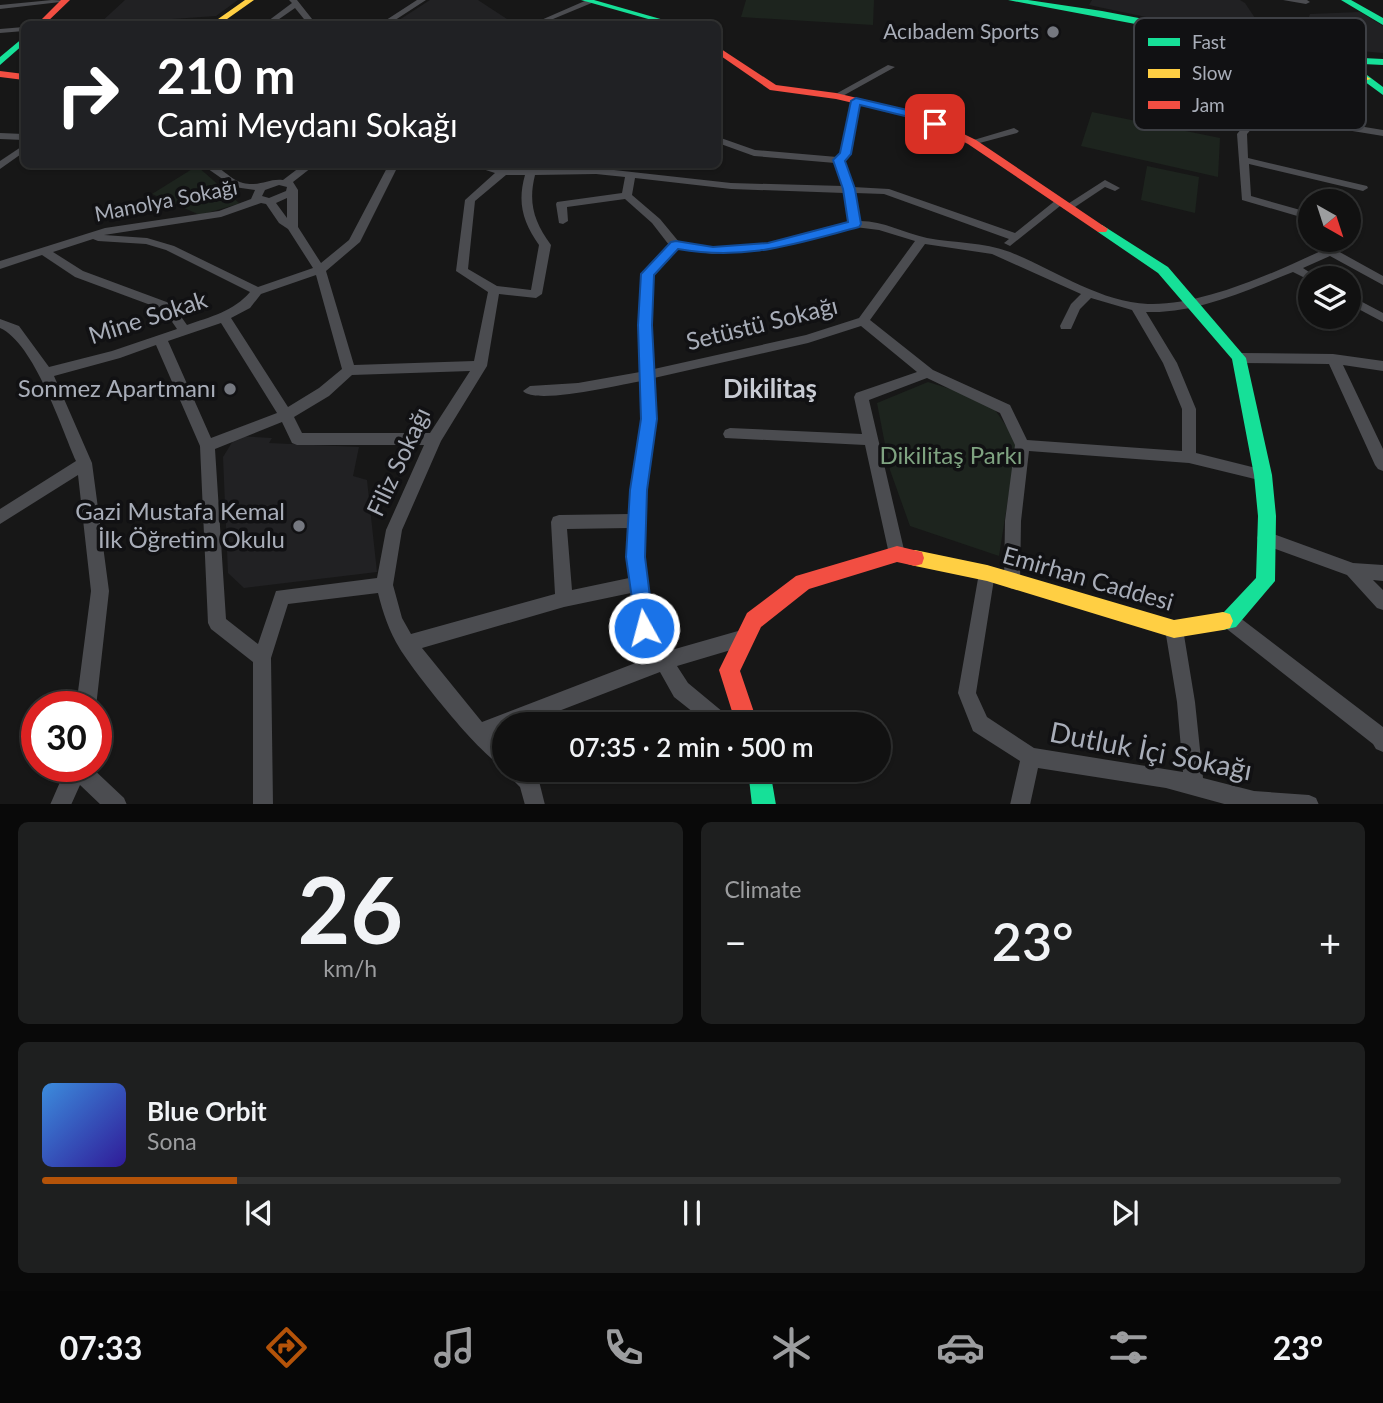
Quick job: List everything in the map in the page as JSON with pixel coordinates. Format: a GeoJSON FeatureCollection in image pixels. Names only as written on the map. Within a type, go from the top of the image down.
{"type":"FeatureCollection","features":[{"type":"Feature","properties":{"kind":"street"},"geometry":{"type":"LineString","coordinates":[[0,7],[66,0]]}},
{"type":"Feature","properties":{"kind":"street"},"geometry":{"type":"LineString","coordinates":[[44,21],[66,0]]}},
{"type":"Feature","properties":{"kind":"street"},"geometry":{"type":"LineString","coordinates":[[219,21],[250,0]]}},
{"type":"Feature","properties":{"kind":"street"},"geometry":{"type":"LineString","coordinates":[[389,21],[414,0]]}},
{"type":"Feature","properties":{"kind":"street"},"geometry":{"type":"LineString","coordinates":[[390,21],[422,0]]}},
{"type":"Feature","properties":{"kind":"street"},"geometry":{"type":"LineString","coordinates":[[1012,0],[1098,8]]}},
{"type":"Feature","properties":{"kind":"street"},"geometry":{"type":"LineString","coordinates":[[1060,0],[1144,18]]}},
{"type":"Feature","properties":{"kind":"street"},"geometry":{"type":"LineString","coordinates":[[1290,0],[1306,2]]}},
{"type":"Feature","properties":{"kind":"street"},"geometry":{"type":"LineString","coordinates":[[1345,0],[1383,22]]}},
{"type":"Feature","properties":{"kind":"street"},"geometry":{"type":"LineString","coordinates":[[543,21],[587,1],[666,21]]}},
{"type":"Feature","properties":{"kind":"street"},"geometry":{"type":"LineString","coordinates":[[1041,1],[1134,20]]}},
{"type":"Feature","properties":{"kind":"street"},"geometry":{"type":"LineString","coordinates":[[272,21],[295,2],[310,21]]}},
{"type":"Feature","properties":{"kind":"street"},"geometry":{"type":"LineString","coordinates":[[0,31],[21,29]]}},
{"type":"Feature","properties":{"kind":"street"},"geometry":{"type":"LineString","coordinates":[[0,62],[21,43]]}},
{"type":"Feature","properties":{"kind":"street"},"geometry":{"type":"LineString","coordinates":[[721,52],[773,88],[836,96],[917,115],[972,142],[1163,270],[1238,358],[1263,475],[1267,516],[1265,580],[1229,620],[1382,738]]}},
{"type":"Feature","properties":{"kind":"street"},"geometry":{"type":"LineString","coordinates":[[1383,61],[1369,68],[1366,79],[1383,92]]}},
{"type":"Feature","properties":{"kind":"street"},"geometry":{"type":"LineString","coordinates":[[836,96],[891,67]]}},
{"type":"Feature","properties":{"kind":"street"},"geometry":{"type":"LineString","coordinates":[[0,74],[21,77]]}},
{"type":"Feature","properties":{"kind":"street"},"geometry":{"type":"LineString","coordinates":[[721,141],[754,153],[839,160],[845,154],[856,101]]}},
{"type":"Feature","properties":{"kind":"street"},"geometry":{"type":"LineString","coordinates":[[1245,130],[1242,134],[1246,198],[1298,213]]}},
{"type":"Feature","properties":{"kind":"street"},"geometry":{"type":"LineString","coordinates":[[1361,130],[1383,134]]}},
{"type":"Feature","properties":{"kind":"street"},"geometry":{"type":"LineString","coordinates":[[972,142],[1014,131]]}},
{"type":"Feature","properties":{"kind":"street"},"geometry":{"type":"LineString","coordinates":[[0,136],[21,137]]}},
{"type":"Feature","properties":{"kind":"street"},"geometry":{"type":"LineString","coordinates":[[0,166],[21,150]]}},
{"type":"Feature","properties":{"kind":"street"},"geometry":{"type":"LineString","coordinates":[[839,160],[849,189],[855,224]]}},
{"type":"Feature","properties":{"kind":"street"},"geometry":{"type":"LineString","coordinates":[[1244,160],[1363,188]]}},
{"type":"Feature","properties":{"kind":"street"},"geometry":{"type":"LineString","coordinates":[[213,168],[238,185],[264,197],[288,197],[290,186],[307,168]]}},
{"type":"Feature","properties":{"kind":"street"},"geometry":{"type":"LineString","coordinates":[[224,168],[227,176]]}},
{"type":"Feature","properties":{"kind":"street"},"geometry":{"type":"LineString","coordinates":[[85,237],[147,241],[170,248],[257,291],[320,270],[354,242],[392,168]]}},
{"type":"Feature","properties":{"kind":"street"},"geometry":{"type":"LineString","coordinates":[[488,168],[503,172],[531,172],[595,168],[731,187],[885,191],[1014,237]]}},
{"type":"Feature","properties":{"kind":"street"},"geometry":{"type":"LineString","coordinates":[[503,172],[470,200],[462,271],[494,290],[536,294],[545,245],[531,226],[526,211],[525,192],[531,172]]}},
{"type":"Feature","properties":{"kind":"street"},"geometry":{"type":"LineString","coordinates":[[627,196],[630,175]]}},
{"type":"Feature","properties":{"kind":"street"},"geometry":{"type":"LineString","coordinates":[[1002,253],[1014,237],[1064,205],[1105,183],[1115,188]]}},
{"type":"Feature","properties":{"kind":"street"},"geometry":{"type":"LineString","coordinates":[[264,197],[272,184],[290,186]]}},
{"type":"Feature","properties":{"kind":"street"},"geometry":{"type":"LineString","coordinates":[[290,186],[292,227]]}},
{"type":"Feature","properties":{"kind":"street"},"geometry":{"type":"LineString","coordinates":[[563,221],[561,204],[627,196],[656,221],[676,245],[713,251],[768,247],[855,224],[869,223],[922,240],[1002,253],[1113,302],[1149,308],[1192,302],[1295,268],[1322,252]]}},
{"type":"Feature","properties":{"kind":"street"},"geometry":{"type":"LineString","coordinates":[[264,197],[283,221],[292,227],[320,270],[349,370]]}},
{"type":"Feature","properties":{"kind":"street","name":"Manolya Sokağı"},"geometry":{"type":"LineString","coordinates":[[0,265],[105,231],[221,214],[243,208],[264,197]]}},
{"type":"Feature","properties":{"kind":"street","name":"Setüstü Sokağı"},"geometry":{"type":"LineString","coordinates":[[530,391],[578,388],[648,375],[808,340],[863,321],[922,240]]}},
{"type":"Feature","properties":{"kind":"street"},"geometry":{"type":"LineString","coordinates":[[676,245],[648,274],[645,325],[649,419],[639,490],[635,557],[644,628],[681,690],[708,712]]}},
{"type":"Feature","properties":{"kind":"street"},"geometry":{"type":"LineString","coordinates":[[45,252],[79,274],[168,307],[184,330]]}},
{"type":"Feature","properties":{"kind":"street"},"geometry":{"type":"LineString","coordinates":[[1341,252],[1383,281]]}},
{"type":"Feature","properties":{"kind":"street"},"geometry":{"type":"LineString","coordinates":[[206,446],[286,415],[324,392],[349,370],[480,366],[494,290]]}},
{"type":"Feature","properties":{"kind":"street","name":"Mine Sokak"},"geometry":{"type":"LineString","coordinates":[[46,373],[115,355],[224,317],[246,305],[257,291]]}},
{"type":"Feature","properties":{"kind":"street"},"geometry":{"type":"LineString","coordinates":[[1066,326],[1075,307],[1091,292]]}},
{"type":"Feature","properties":{"kind":"street"},"geometry":{"type":"LineString","coordinates":[[1136,306],[1170,363],[1189,409],[1189,457]]}},
{"type":"Feature","properties":{"kind":"street"},"geometry":{"type":"LineString","coordinates":[[1361,306],[1383,318]]}},
{"type":"Feature","properties":{"kind":"street"},"geometry":{"type":"LineString","coordinates":[[224,317],[286,415],[297,439],[435,439]]}},
{"type":"Feature","properties":{"kind":"street"},"geometry":{"type":"LineString","coordinates":[[863,321],[928,373],[1005,409],[1022,445],[1013,521],[1012,581]]}},
{"type":"Feature","properties":{"kind":"street"},"geometry":{"type":"LineString","coordinates":[[0,323],[14,328],[46,373],[84,463],[100,592],[88,691]]}},
{"type":"Feature","properties":{"kind":"street"},"geometry":{"type":"LineString","coordinates":[[160,339],[206,446],[217,623],[262,658]]}},
{"type":"Feature","properties":{"kind":"street"},"geometry":{"type":"LineString","coordinates":[[1238,358],[1333,359],[1383,366]]}},
{"type":"Feature","properties":{"kind":"street"},"geometry":{"type":"LineString","coordinates":[[1333,359],[1383,465]]}},
{"type":"Feature","properties":{"kind":"street","name":"Filiz Sokağı"},"geometry":{"type":"LineString","coordinates":[[480,366],[435,439],[394,530],[384,585],[394,620],[407,644],[492,745]]}},
{"type":"Feature","properties":{"kind":"street"},"geometry":{"type":"LineString","coordinates":[[898,554],[861,397],[928,373]]}},
{"type":"Feature","properties":{"kind":"street"},"geometry":{"type":"LineString","coordinates":[[730,434],[871,440]]}},
{"type":"Feature","properties":{"kind":"street"},"geometry":{"type":"LineString","coordinates":[[1022,445],[1189,457],[1263,475]]}},
{"type":"Feature","properties":{"kind":"street"},"geometry":{"type":"LineString","coordinates":[[0,517],[84,463]]}},
{"type":"Feature","properties":{"kind":"street"},"geometry":{"type":"LineString","coordinates":[[564,599],[559,522],[637,521]]}},
{"type":"Feature","properties":{"kind":"street"},"geometry":{"type":"LineString","coordinates":[[1265,538],[1353,570],[1383,573]]}},
{"type":"Feature","properties":{"kind":"street","name":"Emirhan Caddesi"},"geometry":{"type":"LineString","coordinates":[[743,712],[729,670],[754,621],[803,582],[898,554],[987,573],[1174,629],[1229,620]]}},
{"type":"Feature","properties":{"kind":"street"},"geometry":{"type":"LineString","coordinates":[[1353,570],[1383,602]]}},
{"type":"Feature","properties":{"kind":"street","name":"Dutluk İçi Sokağı"},"geometry":{"type":"LineString","coordinates":[[987,573],[967,693],[980,724],[1031,757],[1166,778],[1254,801],[1309,804]]}},
{"type":"Feature","properties":{"kind":"street"},"geometry":{"type":"LineString","coordinates":[[407,644],[564,599],[639,584]]}},
{"type":"Feature","properties":{"kind":"street"},"geometry":{"type":"LineString","coordinates":[[263,804],[262,658],[282,597],[384,585]]}},
{"type":"Feature","properties":{"kind":"street"},"geometry":{"type":"LineString","coordinates":[[1174,629],[1186,702],[1194,785]]}},
{"type":"Feature","properties":{"kind":"street"},"geometry":{"type":"LineString","coordinates":[[479,733],[664,661],[745,638]]}},
{"type":"Feature","properties":{"kind":"street"},"geometry":{"type":"LineString","coordinates":[[1020,804],[1031,757]]}},
{"type":"Feature","properties":{"kind":"street"},"geometry":{"type":"LineString","coordinates":[[60,804],[71,782]]}},
{"type":"Feature","properties":{"kind":"street"},"geometry":{"type":"LineString","coordinates":[[94,782],[117,804]]}},
{"type":"Feature","properties":{"kind":"street"},"geometry":{"type":"LineString","coordinates":[[529,782],[535,804]]}},
{"type":"Feature","properties":{"kind":"street"},"geometry":{"type":"LineString","coordinates":[[761,782],[764,804]]}},
{"type":"Feature","properties":{"kind":"shaded area"},"geometry":{"type":"Polygon","coordinates":[[[125,0],[238,0],[216,16],[102,21],[125,0]]]}},
{"type":"Feature","properties":{"kind":"shaded area"},"geometry":{"type":"Polygon","coordinates":[[[430,0],[478,0],[510,21],[398,21],[430,0]]]}},
{"type":"Feature","properties":{"kind":"shaded area"},"geometry":{"type":"Polygon","coordinates":[[[1092,0],[1240,0],[1255,18],[1151,18],[1089,5],[1092,0]]]}},
{"type":"Feature","properties":{"kind":"shaded area"},"geometry":{"type":"Polygon","coordinates":[[[1360,12],[1383,26],[1383,53],[1366,52],[1366,18],[1308,18],[1310,14],[1360,12]]]}},
{"type":"Feature","properties":{"kind":"shaded area","name":"Gazi Mustafa Kemal İlk Öğretim Okulu"},"geometry":{"type":"Polygon","coordinates":[[[236,436],[272,438],[269,443],[359,447],[353,476],[367,480],[377,572],[244,588],[228,573],[223,457],[236,436]]]}},
{"type":"Feature","properties":{"kind":"green space"},"geometry":{"type":"Polygon","coordinates":[[[746,0],[874,0],[873,25],[741,17],[746,0]]]}},
{"type":"Feature","properties":{"kind":"green space"},"geometry":{"type":"Polygon","coordinates":[[[1092,112],[1134,121],[1134,130],[1181,130],[1220,138],[1218,177],[1081,146],[1092,112]]]}},
{"type":"Feature","properties":{"kind":"green space"},"geometry":{"type":"Polygon","coordinates":[[[1147,166],[1199,177],[1195,213],[1141,200],[1147,166]]]}},
{"type":"Feature","properties":{"kind":"green space"},"geometry":{"type":"Polygon","coordinates":[[[194,168],[199,168],[239,203],[200,215],[152,194],[194,168]]]}},
{"type":"Feature","properties":{"kind":"green space","name":"Dikilitaş Parkı"},"geometry":{"type":"Polygon","coordinates":[[[928,382],[989,401],[1017,442],[999,556],[910,526],[890,470],[877,403],[928,382]]]}},
{"type":"Feature","properties":{"kind":"traffic: fast"},"geometry":{"type":"LineString","coordinates":[[585,0],[663,21]]}},
{"type":"Feature","properties":{"kind":"traffic: fast"},"geometry":{"type":"LineString","coordinates":[[1012,0],[1134,20]]}},
{"type":"Feature","properties":{"kind":"traffic: fast"},"geometry":{"type":"LineString","coordinates":[[1345,0],[1383,22]]}},
{"type":"Feature","properties":{"kind":"traffic: fast"},"geometry":{"type":"LineString","coordinates":[[0,62],[21,43]]}},
{"type":"Feature","properties":{"kind":"traffic: fast"},"geometry":{"type":"LineString","coordinates":[[1366,61],[1383,62]]}},
{"type":"Feature","properties":{"kind":"traffic: fast"},"geometry":{"type":"LineString","coordinates":[[1366,79],[1383,92]]}},
{"type":"Feature","properties":{"kind":"traffic: fast"},"geometry":{"type":"LineString","coordinates":[[1102,229],[1163,270],[1239,358],[1263,475],[1267,516],[1265,581],[1229,620],[1223,621]]}},
{"type":"Feature","properties":{"kind":"traffic: fast"},"geometry":{"type":"LineString","coordinates":[[761,782],[764,804]]}},
{"type":"Feature","properties":{"kind":"traffic: slow"},"geometry":{"type":"LineString","coordinates":[[219,21],[250,0]]}},
{"type":"Feature","properties":{"kind":"traffic: slow"},"geometry":{"type":"LineString","coordinates":[[915,558],[987,573],[1174,629],[1223,621]]}},
{"type":"Feature","properties":{"kind":"traffic: jam"},"geometry":{"type":"LineString","coordinates":[[44,21],[66,0]]}},
{"type":"Feature","properties":{"kind":"traffic: jam"},"geometry":{"type":"LineString","coordinates":[[721,52],[773,88],[836,96],[917,115],[972,142],[1102,229]]}},
{"type":"Feature","properties":{"kind":"traffic: jam"},"geometry":{"type":"LineString","coordinates":[[0,74],[21,77]]}},
{"type":"Feature","properties":{"kind":"traffic: jam"},"geometry":{"type":"LineString","coordinates":[[743,712],[729,670],[754,620],[803,582],[897,554],[915,558]]}},
{"type":"Feature","properties":{"kind":"place","name":"Acıbadem Sports"},"geometry":{"type":"Point","coordinates":[1053,32]}},
{"type":"Feature","properties":{"kind":"place","name":"Sonmez Apartmanı"},"geometry":{"type":"Point","coordinates":[230,389]}},
{"type":"Feature","properties":{"kind":"place","name":"Gazi Mustafa Kemal İlk Öğretim Okulu"},"geometry":{"type":"Point","coordinates":[299,526]}},
{"type":"Feature","properties":{"kind":"district","name":"Dikilitaş"},"geometry":{"type":"Point","coordinates":[770,389]}},
{"type":"Feature","properties":{"kind":"route"},"geometry":{"type":"LineString","coordinates":[[644,628],[635,557],[639,490],[649,419],[645,325],[648,274],[676,245],[713,251],[768,247],[855,224],[849,189],[839,160],[845,154],[856,101],[917,115],[935,124]]}}]}
